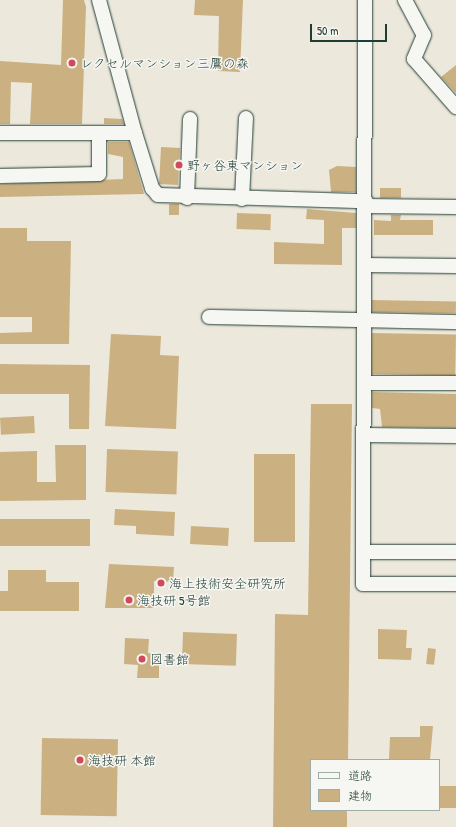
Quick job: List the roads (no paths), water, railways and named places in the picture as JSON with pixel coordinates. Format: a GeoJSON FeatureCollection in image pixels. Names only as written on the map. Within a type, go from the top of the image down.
{"type":"FeatureCollection","features":[{"type":"Feature","properties":{"kind":"street"},"geometry":{"type":"LineString","coordinates":[[100,0],[135,134],[155,192],[166,198],[242,199],[456,207]]}},
{"type":"Feature","properties":{"kind":"street"},"geometry":{"type":"LineString","coordinates":[[365,0],[366,204],[363,584],[456,584]]}},
{"type":"Feature","properties":{"kind":"street"},"geometry":{"type":"LineString","coordinates":[[405,0],[424,35],[414,59],[456,106]]}},
{"type":"Feature","properties":{"kind":"street"},"geometry":{"type":"LineString","coordinates":[[242,199],[246,118]]}},
{"type":"Feature","properties":{"kind":"street"},"geometry":{"type":"LineString","coordinates":[[187,198],[190,119]]}},
{"type":"Feature","properties":{"kind":"street"},"geometry":{"type":"LineString","coordinates":[[0,133],[135,134]]}},
{"type":"Feature","properties":{"kind":"street"},"geometry":{"type":"LineString","coordinates":[[0,176],[99,174],[99,133]]}},
{"type":"Feature","properties":{"kind":"street"},"geometry":{"type":"LineString","coordinates":[[365,265],[456,266]]}},
{"type":"Feature","properties":{"kind":"street"},"geometry":{"type":"LineString","coordinates":[[209,317],[364,322],[456,322]]}},
{"type":"Feature","properties":{"kind":"street"},"geometry":{"type":"LineString","coordinates":[[364,383],[456,383]]}},
{"type":"Feature","properties":{"kind":"street"},"geometry":{"type":"LineString","coordinates":[[364,435],[456,436]]}},
{"type":"Feature","properties":{"kind":"street"},"geometry":{"type":"LineString","coordinates":[[363,552],[456,552]]}},
{"type":"Feature","properties":{"kind":"place","name":"レクセルマンション三鷹の森"},"geometry":{"type":"Point","coordinates":[72,63]}},
{"type":"Feature","properties":{"kind":"place","name":"野ヶ谷東マンション"},"geometry":{"type":"Point","coordinates":[179,165]}},
{"type":"Feature","properties":{"kind":"place","name":"海上技術安全研究所"},"geometry":{"type":"Point","coordinates":[161,583]}},
{"type":"Feature","properties":{"kind":"place","name":"海技研 5号館"},"geometry":{"type":"Point","coordinates":[129,600]}},
{"type":"Feature","properties":{"kind":"place","name":"図書館"},"geometry":{"type":"Point","coordinates":[142,659]}},
{"type":"Feature","properties":{"kind":"place","name":"海技研 本館"},"geometry":{"type":"Point","coordinates":[80,760]}}]}
